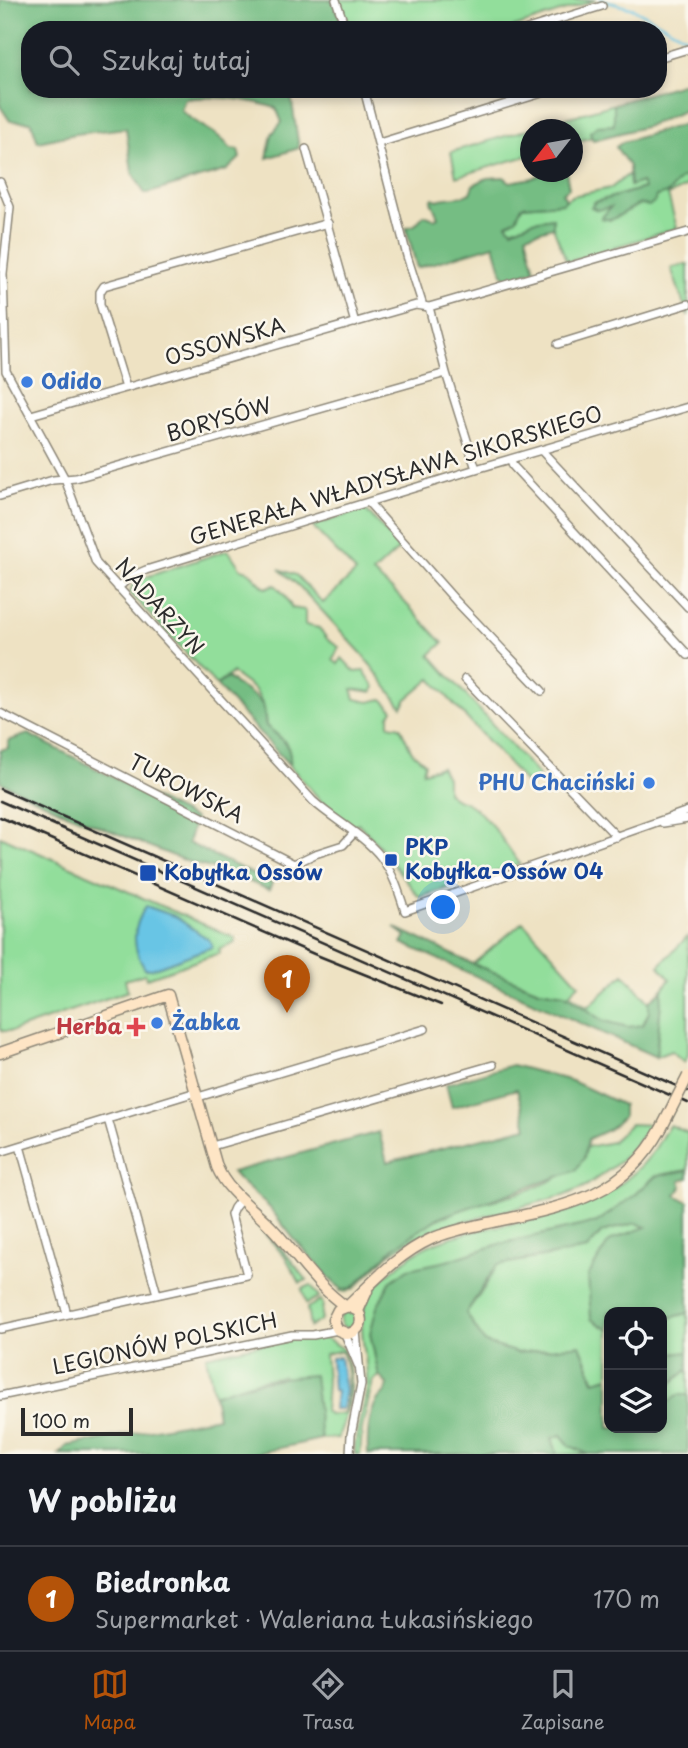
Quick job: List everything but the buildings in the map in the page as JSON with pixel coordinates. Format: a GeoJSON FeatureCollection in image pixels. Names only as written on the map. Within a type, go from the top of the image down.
{"type":"FeatureCollection","features":[{"type":"Feature","properties":{"kind":"street"},"geometry":{"type":"LineString","coordinates":[[336,0],[343,21]]}},
{"type":"Feature","properties":{"kind":"street"},"geometry":{"type":"LineString","coordinates":[[553,21],[602,6]]}},
{"type":"Feature","properties":{"kind":"street"},"geometry":{"type":"LineString","coordinates":[[667,55],[688,49]]}},
{"type":"Feature","properties":{"kind":"street"},"geometry":{"type":"LineString","coordinates":[[366,98],[407,256],[426,307],[477,469]]}},
{"type":"Feature","properties":{"kind":"street"},"geometry":{"type":"LineString","coordinates":[[379,143],[526,98]]}},
{"type":"Feature","properties":{"kind":"street"},"geometry":{"type":"LineString","coordinates":[[306,149],[355,323]]}},
{"type":"Feature","properties":{"kind":"street","name":"NADARZYN"},"geometry":{"type":"LineString","coordinates":[[0,182],[10,207],[3,274],[5,362],[9,378],[65,479],[96,563],[313,800],[330,817],[374,849],[392,875],[405,911],[617,836]]}},
{"type":"Feature","properties":{"kind":"street"},"geometry":{"type":"LineString","coordinates":[[126,388],[100,304],[100,292],[104,286],[328,223]]}},
{"type":"Feature","properties":{"kind":"street"},"geometry":{"type":"LineString","coordinates":[[0,227],[10,225]]}},
{"type":"Feature","properties":{"kind":"street","name":"OSSOWSKA"},"geometry":{"type":"LineString","coordinates":[[31,415],[416,305],[426,307],[688,232]]}},
{"type":"Feature","properties":{"kind":"street"},"geometry":{"type":"LineString","coordinates":[[558,344],[688,304]]}},
{"type":"Feature","properties":{"kind":"street","name":"BORYSÓW"},"geometry":{"type":"LineString","coordinates":[[0,496],[446,373]]}},
{"type":"Feature","properties":{"kind":"street"},"geometry":{"type":"LineString","coordinates":[[0,381],[9,378]]}},
{"type":"Feature","properties":{"kind":"street","name":"GENERAŁA WŁADYSŁAWA SIKORSKIEGO"},"geometry":{"type":"LineString","coordinates":[[118,588],[130,577],[146,570],[688,407]]}},
{"type":"Feature","properties":{"kind":"street"},"geometry":{"type":"LineString","coordinates":[[541,450],[688,607]]}},
{"type":"Feature","properties":{"kind":"street"},"geometry":{"type":"LineString","coordinates":[[511,459],[513,466],[688,655]]}},
{"type":"Feature","properties":{"kind":"street"},"geometry":{"type":"LineString","coordinates":[[369,503],[456,601],[542,691]]}},
{"type":"Feature","properties":{"kind":"street"},"geometry":{"type":"LineString","coordinates":[[465,679],[617,836],[688,811]]}},
{"type":"Feature","properties":{"kind":"street","name":"TUROWSKA"},"geometry":{"type":"LineString","coordinates":[[0,713],[294,864],[315,853],[343,845],[354,833]]}},
{"type":"Feature","properties":{"kind":"street"},"geometry":{"type":"LineString","coordinates":[[652,825],[688,819]]}},
{"type":"Feature","properties":{"kind":"street"},"geometry":{"type":"LineString","coordinates":[[0,1053],[168,995],[222,1180],[280,1236],[318,1283],[361,1322],[346,1332]]}},
{"type":"Feature","properties":{"kind":"street"},"geometry":{"type":"LineString","coordinates":[[0,1152],[425,1029]]}},
{"type":"Feature","properties":{"kind":"street"},"geometry":{"type":"LineString","coordinates":[[212,1146],[494,1065]]}},
{"type":"Feature","properties":{"kind":"street"},"geometry":{"type":"LineString","coordinates":[[350,1454],[361,1373],[346,1332],[333,1320],[401,1256],[432,1238],[567,1206],[590,1196],[626,1172],[648,1149],[661,1129],[688,1076]]}},
{"type":"Feature","properties":{"kind":"street"},"geometry":{"type":"LineString","coordinates":[[108,1119],[157,1294]]}},
{"type":"Feature","properties":{"kind":"street"},"geometry":{"type":"LineString","coordinates":[[20,1146],[67,1314]]}},
{"type":"Feature","properties":{"kind":"street"},"geometry":{"type":"LineString","coordinates":[[0,1329],[247,1275],[231,1215],[241,1199]]}},
{"type":"Feature","properties":{"kind":"street","name":"LEGIONÓW POLSKICH"},"geometry":{"type":"LineString","coordinates":[[0,1396],[292,1335],[346,1332]]}},
{"type":"Feature","properties":{"kind":"green space"},"geometry":{"type":"Polygon","coordinates":[[[0,0],[333,0],[341,21],[21,21],[21,98],[196,98],[185,99],[181,110],[231,149],[238,150],[240,158],[227,170],[145,194],[132,172],[126,128],[38,142],[31,122],[10,121],[0,106],[0,0]]]}},
{"type":"Feature","properties":{"kind":"green space"},"geometry":{"type":"Polygon","coordinates":[[[333,0],[596,0],[533,21],[341,21],[333,0]]]}},
{"type":"Feature","properties":{"kind":"green space"},"geometry":{"type":"Polygon","coordinates":[[[688,82],[688,109],[648,126],[593,140],[590,132],[597,126],[614,125],[614,104],[634,98],[667,98],[667,88],[688,82]]]}},
{"type":"Feature","properties":{"kind":"green space"},"geometry":{"type":"Polygon","coordinates":[[[220,98],[291,98],[299,148],[267,158],[272,134],[282,122],[276,108],[220,98]]]}},
{"type":"Feature","properties":{"kind":"green space"},"geometry":{"type":"Polygon","coordinates":[[[614,104],[614,125],[590,132],[592,137],[583,140],[583,119],[563,119],[614,104]]]}},
{"type":"Feature","properties":{"kind":"green space"},"geometry":{"type":"Polygon","coordinates":[[[688,123],[688,178],[681,178],[668,193],[656,196],[649,206],[639,204],[611,220],[601,218],[611,207],[597,210],[591,207],[595,202],[644,188],[641,182],[630,186],[629,166],[616,147],[623,142],[688,123]]]}},
{"type":"Feature","properties":{"kind":"green space"},"geometry":{"type":"Polygon","coordinates":[[[520,132],[520,158],[456,177],[451,152],[520,132]]]}},
{"type":"Feature","properties":{"kind":"green space"},"geometry":{"type":"Polygon","coordinates":[[[629,174],[630,185],[641,182],[644,188],[595,202],[612,207],[602,218],[611,220],[655,196],[668,193],[681,178],[688,178],[688,186],[668,195],[677,228],[567,262],[553,227],[553,218],[533,221],[512,230],[507,224],[516,218],[522,206],[562,203],[572,196],[611,188],[629,174]]]}},
{"type":"Feature","properties":{"kind":"green space"},"geometry":{"type":"Polygon","coordinates":[[[504,177],[510,182],[568,182],[569,188],[562,193],[566,199],[563,203],[522,206],[516,219],[507,224],[512,230],[533,221],[553,218],[553,227],[526,235],[535,270],[506,279],[494,245],[417,268],[406,228],[415,225],[424,215],[434,219],[438,217],[431,201],[433,198],[437,200],[466,195],[470,193],[473,185],[487,178],[504,177]]]}},
{"type":"Feature","properties":{"kind":"green space"},"geometry":{"type":"Polygon","coordinates":[[[688,264],[688,316],[671,268],[688,264]]]}},
{"type":"Feature","properties":{"kind":"green space"},"geometry":{"type":"Polygon","coordinates":[[[365,509],[400,548],[373,573],[398,595],[443,643],[430,655],[539,776],[527,784],[431,679],[407,699],[402,707],[363,655],[300,587],[279,569],[296,575],[323,603],[356,572],[312,526],[365,509]]]}},
{"type":"Feature","properties":{"kind":"green space"},"geometry":{"type":"Polygon","coordinates":[[[228,550],[241,569],[248,571],[265,588],[275,585],[292,608],[305,610],[305,625],[319,628],[328,640],[339,647],[333,660],[338,664],[342,658],[355,672],[364,671],[375,687],[372,692],[352,689],[355,699],[369,702],[382,699],[393,710],[389,716],[389,725],[400,727],[412,752],[425,763],[423,772],[441,767],[447,778],[447,792],[455,799],[475,808],[520,864],[419,897],[358,823],[353,826],[329,810],[290,766],[288,747],[282,738],[266,726],[264,707],[255,690],[232,673],[216,685],[130,593],[133,584],[143,578],[228,550]]]}},
{"type":"Feature","properties":{"kind":"green space"},"geometry":{"type":"Polygon","coordinates":[[[228,678],[262,704],[266,726],[288,747],[290,766],[216,685],[228,678]]]}},
{"type":"Feature","properties":{"kind":"green space"},"geometry":{"type":"Polygon","coordinates":[[[28,734],[195,819],[188,843],[272,883],[269,890],[234,875],[186,861],[66,813],[0,782],[0,750],[8,748],[8,741],[28,734]]]}},
{"type":"Feature","properties":{"kind":"green space"},"geometry":{"type":"Polygon","coordinates":[[[0,836],[235,938],[235,943],[219,949],[220,953],[147,978],[145,974],[125,980],[128,991],[13,1031],[2,1031],[0,836]]]}},
{"type":"Feature","properties":{"kind":"green space"},"geometry":{"type":"Polygon","coordinates":[[[523,922],[579,984],[569,994],[588,1007],[624,974],[649,1002],[649,1012],[642,1026],[628,1027],[604,1021],[564,994],[539,990],[473,964],[523,922]]]}},
{"type":"Feature","properties":{"kind":"green space"},"geometry":{"type":"Polygon","coordinates":[[[394,927],[473,964],[539,990],[564,994],[604,1021],[628,1027],[643,1025],[649,1012],[649,1002],[662,990],[656,1057],[402,943],[406,936],[394,927]]]}},
{"type":"Feature","properties":{"kind":"green space"},"geometry":{"type":"Polygon","coordinates":[[[688,936],[688,1055],[684,1062],[671,1051],[656,1057],[662,990],[670,979],[659,966],[688,936]]]}},
{"type":"Feature","properties":{"kind":"green space"},"geometry":{"type":"Polygon","coordinates":[[[512,1065],[572,1081],[623,1105],[623,1117],[610,1129],[588,1139],[584,1158],[575,1171],[438,1218],[395,1247],[352,1288],[342,1289],[334,1283],[269,1207],[232,1172],[379,1132],[387,1162],[527,1127],[517,1089],[452,1107],[446,1084],[512,1065]]]}},
{"type":"Feature","properties":{"kind":"green space"},"geometry":{"type":"Polygon","coordinates":[[[630,1124],[652,1125],[621,1161],[586,1186],[563,1196],[431,1230],[388,1255],[355,1288],[341,1291],[427,1225],[458,1210],[550,1181],[567,1172],[579,1161],[587,1147],[612,1142],[630,1124]]]}},
{"type":"Feature","properties":{"kind":"green space"},"geometry":{"type":"Polygon","coordinates":[[[670,1125],[688,1133],[688,1170],[655,1176],[635,1195],[598,1222],[500,1244],[447,1261],[370,1333],[379,1376],[373,1381],[362,1429],[360,1454],[355,1454],[356,1436],[367,1386],[362,1319],[368,1297],[379,1282],[411,1256],[432,1244],[471,1232],[572,1210],[591,1202],[640,1167],[670,1125]]]}},
{"type":"Feature","properties":{"kind":"green space"},"geometry":{"type":"Polygon","coordinates":[[[688,1170],[688,1178],[680,1181],[682,1186],[676,1195],[688,1202],[688,1313],[667,1319],[667,1307],[604,1307],[604,1327],[591,1319],[588,1276],[610,1240],[646,1227],[636,1223],[602,1232],[587,1249],[497,1265],[466,1313],[485,1343],[518,1353],[580,1345],[594,1381],[604,1378],[604,1433],[667,1433],[667,1402],[678,1395],[688,1395],[688,1454],[588,1454],[570,1446],[561,1435],[552,1438],[557,1454],[368,1454],[368,1429],[372,1412],[387,1384],[379,1376],[370,1333],[377,1307],[390,1282],[408,1269],[597,1222],[656,1176],[688,1170]]]}},
{"type":"Feature","properties":{"kind":"green space"},"geometry":{"type":"Polygon","coordinates":[[[636,1223],[647,1227],[591,1319],[604,1327],[604,1378],[595,1381],[580,1345],[518,1353],[485,1343],[466,1313],[497,1265],[587,1249],[602,1232],[636,1223]]]}},
{"type":"Feature","properties":{"kind":"green space"},"geometry":{"type":"Polygon","coordinates":[[[259,1227],[281,1248],[307,1280],[300,1283],[286,1258],[259,1227]]]}},
{"type":"Feature","properties":{"kind":"green space"},"geometry":{"type":"Polygon","coordinates":[[[311,1285],[319,1297],[306,1304],[302,1289],[311,1285]]]}},
{"type":"Feature","properties":{"kind":"green space"},"geometry":{"type":"Polygon","coordinates":[[[321,1300],[321,1320],[310,1327],[307,1308],[321,1300]]]}},
{"type":"Feature","properties":{"kind":"green space"},"geometry":{"type":"Polygon","coordinates":[[[345,1312],[351,1312],[356,1320],[354,1326],[345,1328],[340,1323],[340,1317],[345,1312]]]}},
{"type":"Feature","properties":{"kind":"green space"},"geometry":{"type":"Polygon","coordinates":[[[688,1313],[688,1352],[667,1354],[667,1319],[688,1313]]]}},
{"type":"Feature","properties":{"kind":"green space"},"geometry":{"type":"Polygon","coordinates":[[[322,1336],[342,1348],[349,1370],[350,1393],[338,1438],[321,1439],[318,1429],[283,1376],[252,1382],[214,1395],[206,1356],[289,1338],[322,1336]],[[339,1351],[325,1354],[325,1411],[330,1415],[344,1413],[346,1405],[348,1376],[343,1353],[339,1351]]]}},
{"type":"Feature","properties":{"kind":"green space"},"geometry":{"type":"Polygon","coordinates":[[[688,1352],[688,1369],[667,1387],[667,1370],[667,1354],[688,1352]]]}},
{"type":"Feature","properties":{"kind":"green space"},"geometry":{"type":"Polygon","coordinates":[[[688,1369],[688,1395],[678,1395],[668,1403],[667,1387],[688,1369]]]}},
{"type":"Feature","properties":{"kind":"green space"},"geometry":{"type":"Polygon","coordinates":[[[314,1375],[321,1439],[253,1454],[59,1454],[67,1446],[218,1417],[214,1395],[263,1381],[314,1375]]]}},
{"type":"Feature","properties":{"kind":"green space"},"geometry":{"type":"Polygon","coordinates":[[[561,1435],[570,1446],[588,1454],[557,1454],[552,1437],[561,1435]]]}},
{"type":"Feature","properties":{"kind":"water"},"geometry":{"type":"Polygon","coordinates":[[[146,906],[174,916],[208,939],[212,947],[152,969],[145,969],[137,953],[135,937],[138,922],[146,906]]]}},
{"type":"Feature","properties":{"kind":"water"},"geometry":{"type":"Polygon","coordinates":[[[340,1357],[345,1390],[342,1409],[334,1409],[336,1391],[333,1390],[331,1358],[340,1357]]]}},
{"type":"Feature","properties":{"kind":"waterway"},"geometry":{"type":"LineString","coordinates":[[601,0],[634,9],[656,21]]}},
{"type":"Feature","properties":{"kind":"waterway"},"geometry":{"type":"LineString","coordinates":[[667,27],[688,38]]}},
{"type":"Feature","properties":{"kind":"railway"},"geometry":{"type":"LineString","coordinates":[[0,789],[688,1091]]}},
{"type":"Feature","properties":{"kind":"railway"},"geometry":{"type":"LineString","coordinates":[[0,801],[688,1103]]}},
{"type":"Feature","properties":{"kind":"railway"},"geometry":{"type":"LineString","coordinates":[[0,817],[314,954],[441,1005]]}},
{"type":"Feature","properties":{"kind":"place","name":"Odido"},"geometry":{"type":"Point","coordinates":[27,382]}},
{"type":"Feature","properties":{"kind":"place","name":"PHU Chaciński"},"geometry":{"type":"Point","coordinates":[649,783]}},
{"type":"Feature","properties":{"kind":"place","name":"PKP Kobyłka-Ossów 04"},"geometry":{"type":"Point","coordinates":[391,860]}},
{"type":"Feature","properties":{"kind":"place","name":"Kobyłka Ossów"},"geometry":{"type":"Point","coordinates":[148,873]}},
{"type":"Feature","properties":{"kind":"place","name":"Biedronka"},"geometry":{"type":"Point","coordinates":[287,1013]}},
{"type":"Feature","properties":{"kind":"place","name":"Żabka"},"geometry":{"type":"Point","coordinates":[157,1023]}},
{"type":"Feature","properties":{"kind":"place","name":"Herba"},"geometry":{"type":"Point","coordinates":[136,1027]}}]}
